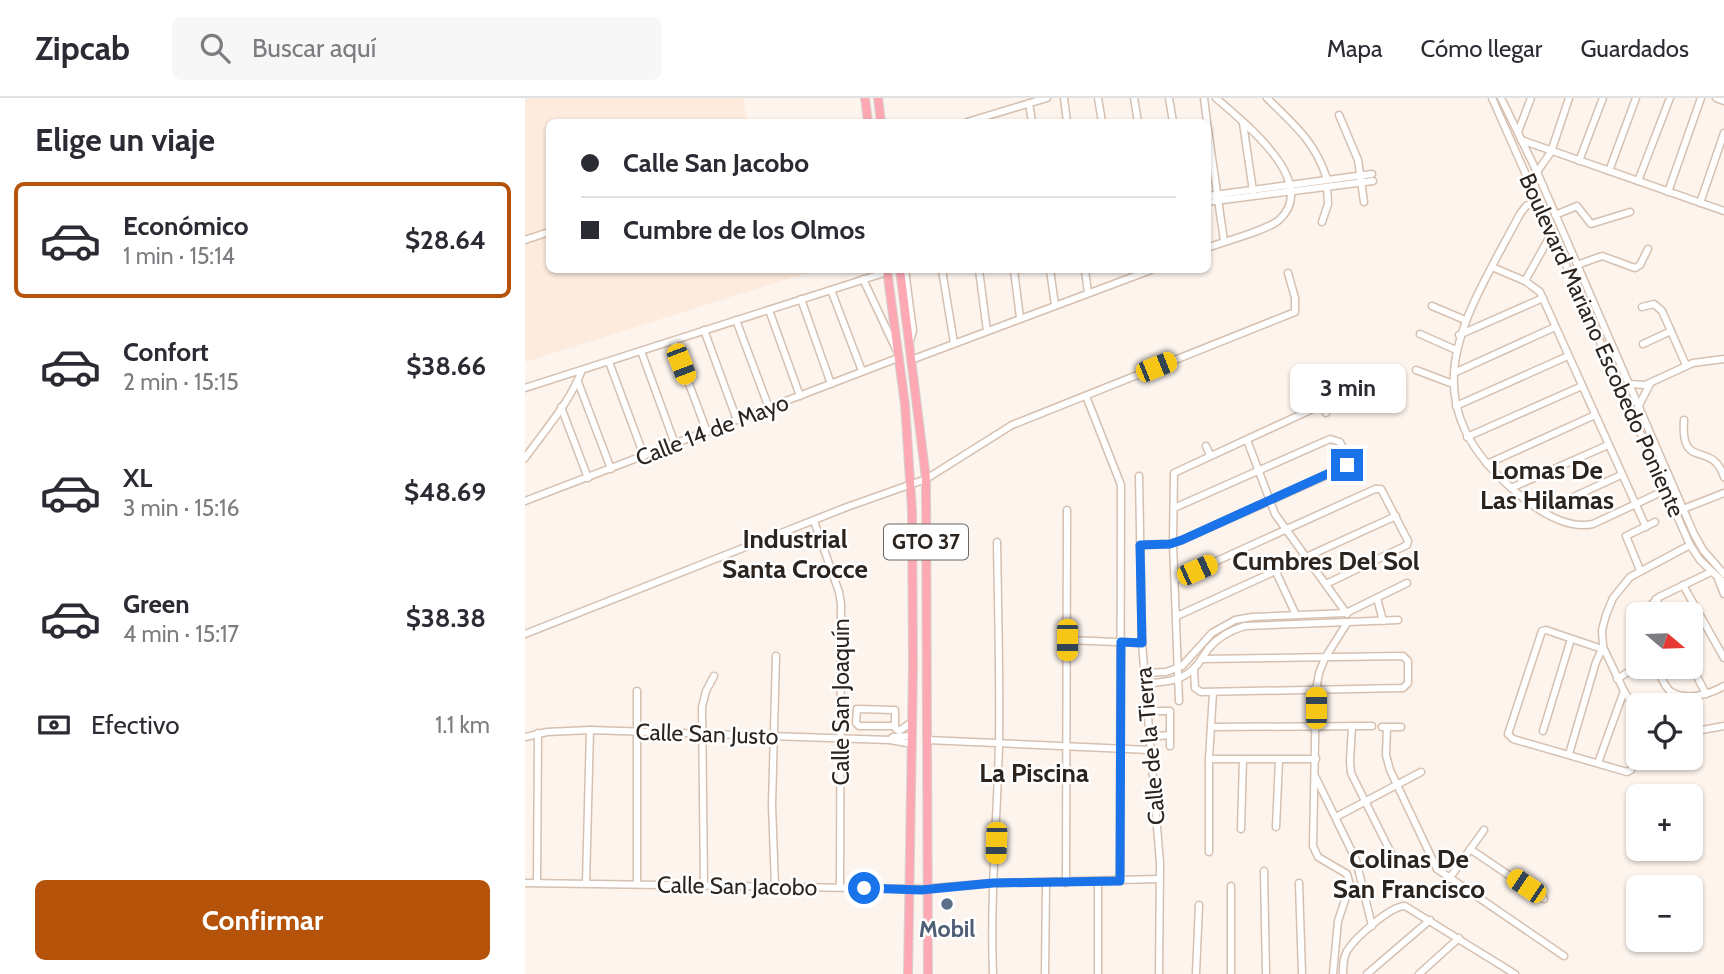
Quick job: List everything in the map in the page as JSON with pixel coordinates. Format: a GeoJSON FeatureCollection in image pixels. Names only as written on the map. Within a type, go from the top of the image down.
{"type":"FeatureCollection","features":[{"type":"Feature","properties":{"kind":"main road"},"geometry":{"type":"LineString","coordinates":[[865,98],[868,119]]}},
{"type":"Feature","properties":{"kind":"main road"},"geometry":{"type":"LineString","coordinates":[[878,98],[881,119]]}},
{"type":"Feature","properties":{"kind":"main road","name":"GTO 37"},"geometry":{"type":"LineString","coordinates":[[887,273],[911,483],[912,740],[908,974]]}},
{"type":"Feature","properties":{"kind":"main road","name":"GTO 37"},"geometry":{"type":"LineString","coordinates":[[902,273],[926,479],[928,974]]}},
{"type":"Feature","properties":{"kind":"street"},"geometry":{"type":"LineString","coordinates":[[996,118],[1029,103],[1048,98]]}},
{"type":"Feature","properties":{"kind":"street"},"geometry":{"type":"LineString","coordinates":[[1064,98],[1067,119]]}},
{"type":"Feature","properties":{"kind":"street"},"geometry":{"type":"LineString","coordinates":[[1098,98],[1102,119]]}},
{"type":"Feature","properties":{"kind":"street"},"geometry":{"type":"LineString","coordinates":[[1134,98],[1137,119]]}},
{"type":"Feature","properties":{"kind":"street"},"geometry":{"type":"LineString","coordinates":[[1169,98],[1172,119]]}},
{"type":"Feature","properties":{"kind":"street"},"geometry":{"type":"LineString","coordinates":[[1203,98],[1206,119]]}},
{"type":"Feature","properties":{"kind":"street"},"geometry":{"type":"LineString","coordinates":[[1211,246],[1275,222],[1284,213],[1290,188],[1278,159],[1216,98]]}},
{"type":"Feature","properties":{"kind":"street"},"geometry":{"type":"LineString","coordinates":[[1267,98],[1308,139],[1319,157],[1327,183],[1328,204],[1322,222]]}},
{"type":"Feature","properties":{"kind":"street","name":"Boulevard Mariano Escobedo Poniente"},"geometry":{"type":"LineString","coordinates":[[1492,98],[1554,234],[1628,384],[1691,545],[1711,572],[1721,576]]}},
{"type":"Feature","properties":{"kind":"street","name":"Boulevard Mariano Escobedo Poniente"},"geometry":{"type":"LineString","coordinates":[[1501,98],[1537,172],[1577,265],[1592,310],[1670,488],[1724,583]]}},
{"type":"Feature","properties":{"kind":"street"},"geometry":{"type":"LineString","coordinates":[[1518,133],[1531,98]]}},
{"type":"Feature","properties":{"kind":"street"},"geometry":{"type":"LineString","coordinates":[[1537,172],[1551,152],[1569,98]]}},
{"type":"Feature","properties":{"kind":"street"},"geometry":{"type":"LineString","coordinates":[[1579,161],[1603,98]]}},
{"type":"Feature","properties":{"kind":"street"},"geometry":{"type":"LineString","coordinates":[[1609,171],[1636,98]]}},
{"type":"Feature","properties":{"kind":"street"},"geometry":{"type":"LineString","coordinates":[[1639,181],[1670,98]]}},
{"type":"Feature","properties":{"kind":"street"},"geometry":{"type":"LineString","coordinates":[[1668,192],[1701,98]]}},
{"type":"Feature","properties":{"kind":"street"},"geometry":{"type":"LineString","coordinates":[[1716,98],[1724,101]]}},
{"type":"Feature","properties":{"kind":"street"},"geometry":{"type":"LineString","coordinates":[[1029,103],[1032,119]]}},
{"type":"Feature","properties":{"kind":"street"},"geometry":{"type":"LineString","coordinates":[[1339,115],[1354,149],[1362,179],[1364,202]]}},
{"type":"Feature","properties":{"kind":"street"},"geometry":{"type":"LineString","coordinates":[[1242,121],[1253,191]]}},
{"type":"Feature","properties":{"kind":"street"},"geometry":{"type":"LineString","coordinates":[[1700,203],[1724,133]]}},
{"type":"Feature","properties":{"kind":"street"},"geometry":{"type":"LineString","coordinates":[[1521,140],[1724,211]]}},
{"type":"Feature","properties":{"kind":"street"},"geometry":{"type":"LineString","coordinates":[[1211,154],[1224,241]]}},
{"type":"Feature","properties":{"kind":"street"},"geometry":{"type":"LineString","coordinates":[[1211,197],[1218,198],[1373,177]]}},
{"type":"Feature","properties":{"kind":"street"},"geometry":{"type":"LineString","coordinates":[[1211,201],[1253,191],[1290,188]]}},
{"type":"Feature","properties":{"kind":"street"},"geometry":{"type":"LineString","coordinates":[[1538,200],[1523,209],[1459,335],[1453,384],[1456,406],[1467,437],[1487,464],[1511,488],[1569,524],[1587,525],[1670,488]]}},
{"type":"Feature","properties":{"kind":"street"},"geometry":{"type":"LineString","coordinates":[[1555,215],[1577,206],[1591,224],[1630,212]]}},
{"type":"Feature","properties":{"kind":"street"},"geometry":{"type":"LineString","coordinates":[[525,240],[546,233]]}},
{"type":"Feature","properties":{"kind":"street"},"geometry":{"type":"LineString","coordinates":[[1525,281],[1549,238],[1554,234]]}},
{"type":"Feature","properties":{"kind":"street"},"geometry":{"type":"LineString","coordinates":[[1577,265],[1602,256],[1635,268],[1640,265],[1648,249]]}},
{"type":"Feature","properties":{"kind":"street"},"geometry":{"type":"LineString","coordinates":[[1492,267],[1525,281],[1538,290],[1543,298],[1646,527]]}},
{"type":"Feature","properties":{"kind":"street"},"geometry":{"type":"LineString","coordinates":[[525,388],[881,273]]}},
{"type":"Feature","properties":{"kind":"street"},"geometry":{"type":"LineString","coordinates":[[942,273],[954,343]]}},
{"type":"Feature","properties":{"kind":"street"},"geometry":{"type":"LineString","coordinates":[[979,273],[987,331]]}},
{"type":"Feature","properties":{"kind":"street"},"geometry":{"type":"LineString","coordinates":[[1014,273],[1020,318]]}},
{"type":"Feature","properties":{"kind":"street"},"geometry":{"type":"LineString","coordinates":[[1050,273],[1055,305]]}},
{"type":"Feature","properties":{"kind":"street"},"geometry":{"type":"LineString","coordinates":[[1085,273],[1088,293]]}},
{"type":"Feature","properties":{"kind":"street"},"geometry":{"type":"LineString","coordinates":[[1121,273],[1122,280]]}},
{"type":"Feature","properties":{"kind":"street"},"geometry":{"type":"LineString","coordinates":[[911,360],[1142,273]]}},
{"type":"Feature","properties":{"kind":"street"},"geometry":{"type":"LineString","coordinates":[[525,634],[926,479],[1011,425],[1295,312],[1296,298],[1288,273]]}},
{"type":"Feature","properties":{"kind":"street"},"geometry":{"type":"LineString","coordinates":[[863,279],[898,356]]}},
{"type":"Feature","properties":{"kind":"street"},"geometry":{"type":"LineString","coordinates":[[831,290],[862,372]]}},
{"type":"Feature","properties":{"kind":"street"},"geometry":{"type":"LineString","coordinates":[[1459,335],[1543,298]]}},
{"type":"Feature","properties":{"kind":"street"},"geometry":{"type":"LineString","coordinates":[[801,299],[831,384]]}},
{"type":"Feature","properties":{"kind":"street"},"geometry":{"type":"LineString","coordinates":[[1642,307],[1651,304],[1660,308],[1686,365]]}},
{"type":"Feature","properties":{"kind":"street"},"geometry":{"type":"LineString","coordinates":[[1431,306],[1465,320]]}},
{"type":"Feature","properties":{"kind":"street"},"geometry":{"type":"LineString","coordinates":[[769,310],[800,396]]}},
{"type":"Feature","properties":{"kind":"street"},"geometry":{"type":"LineString","coordinates":[[736,320],[769,408]]}},
{"type":"Feature","properties":{"kind":"street"},"geometry":{"type":"LineString","coordinates":[[1454,373],[1555,327]]}},
{"type":"Feature","properties":{"kind":"street"},"geometry":{"type":"LineString","coordinates":[[704,330],[737,420]]}},
{"type":"Feature","properties":{"kind":"street"},"geometry":{"type":"LineString","coordinates":[[1643,345],[1671,331]]}},
{"type":"Feature","properties":{"kind":"street"},"geometry":{"type":"LineString","coordinates":[[1420,334],[1456,350]]}},
{"type":"Feature","properties":{"kind":"street"},"geometry":{"type":"LineString","coordinates":[[673,341],[707,432]]}},
{"type":"Feature","properties":{"kind":"street"},"geometry":{"type":"LineString","coordinates":[[641,351],[675,444]]}},
{"type":"Feature","properties":{"kind":"street","name":"Calle 14 de Mayo"},"geometry":{"type":"LineString","coordinates":[[525,501],[898,356]]}},
{"type":"Feature","properties":{"kind":"street"},"geometry":{"type":"LineString","coordinates":[[1456,406],[1568,356]]}},
{"type":"Feature","properties":{"kind":"street"},"geometry":{"type":"LineString","coordinates":[[1628,384],[1639,386],[1686,365],[1724,359]]}},
{"type":"Feature","properties":{"kind":"street"},"geometry":{"type":"LineString","coordinates":[[609,362],[644,456]]}},
{"type":"Feature","properties":{"kind":"street"},"geometry":{"type":"LineString","coordinates":[[525,458],[561,407],[582,370]]}},
{"type":"Feature","properties":{"kind":"street"},"geometry":{"type":"LineString","coordinates":[[1416,370],[1453,384]]}},
{"type":"Feature","properties":{"kind":"street"},"geometry":{"type":"LineString","coordinates":[[577,382],[611,469]]}},
{"type":"Feature","properties":{"kind":"street"},"geometry":{"type":"LineString","coordinates":[[1638,407],[1650,383]]}},
{"type":"Feature","properties":{"kind":"street"},"geometry":{"type":"LineString","coordinates":[[1467,437],[1582,386]]}},
{"type":"Feature","properties":{"kind":"street"},"geometry":{"type":"LineString","coordinates":[[1086,396],[1121,485],[1120,881]]}},
{"type":"Feature","properties":{"kind":"street"},"geometry":{"type":"LineString","coordinates":[[561,407],[588,478]]}},
{"type":"Feature","properties":{"kind":"street"},"geometry":{"type":"LineString","coordinates":[[1179,701],[1173,543],[1174,473],[1317,407],[1324,408],[1327,413]]}},
{"type":"Feature","properties":{"kind":"street"},"geometry":{"type":"LineString","coordinates":[[1487,464],[1595,415]]}},
{"type":"Feature","properties":{"kind":"street"},"geometry":{"type":"LineString","coordinates":[[1684,420],[1683,440],[1686,447],[1716,461],[1724,477]]}},
{"type":"Feature","properties":{"kind":"street"},"geometry":{"type":"LineString","coordinates":[[1140,545],[1173,543],[1347,465],[1348,460],[1340,442],[1335,438],[1174,508]]}},
{"type":"Feature","properties":{"kind":"street"},"geometry":{"type":"LineString","coordinates":[[1247,440],[1269,501],[1285,531],[1346,613],[1347,623],[1325,658],[1316,690],[1312,839],[1314,852],[1347,874],[1350,885],[1338,920],[1333,974]]}},
{"type":"Feature","properties":{"kind":"street"},"geometry":{"type":"LineString","coordinates":[[1511,488],[1608,445]]}},
{"type":"Feature","properties":{"kind":"street"},"geometry":{"type":"LineString","coordinates":[[1206,446],[1210,455]]}},
{"type":"Feature","properties":{"kind":"street"},"geometry":{"type":"LineString","coordinates":[[1543,510],[1621,475]]}},
{"type":"Feature","properties":{"kind":"street","name":"Calle de la Tierra"},"geometry":{"type":"LineString","coordinates":[[1139,476],[1143,673],[1158,845],[1159,974]]}},
{"type":"Feature","properties":{"kind":"street"},"geometry":{"type":"LineString","coordinates":[[1175,580],[1375,489],[1384,492],[1408,541],[1406,547],[1326,584]]}},
{"type":"Feature","properties":{"kind":"street"},"geometry":{"type":"LineString","coordinates":[[1683,509],[1724,493]]}},
{"type":"Feature","properties":{"kind":"street"},"geometry":{"type":"LineString","coordinates":[[1066,883],[1067,510]]}},
{"type":"Feature","properties":{"kind":"street"},"geometry":{"type":"LineString","coordinates":[[1177,616],[1396,516]]}},
{"type":"Feature","properties":{"kind":"street","name":"Calle San Joaquín"},"geometry":{"type":"LineString","coordinates":[[814,521],[841,598],[840,887]]}},
{"type":"Feature","properties":{"kind":"street"},"geometry":{"type":"LineString","coordinates":[[1640,570],[1626,536],[1655,522]]}},
{"type":"Feature","properties":{"kind":"street"},"geometry":{"type":"LineString","coordinates":[[993,974],[991,913],[999,742],[997,542]]}},
{"type":"Feature","properties":{"kind":"street"},"geometry":{"type":"LineString","coordinates":[[1569,754],[1602,648],[1602,630],[1613,598],[1625,581],[1640,570],[1691,545]]}},
{"type":"Feature","properties":{"kind":"street"},"geometry":{"type":"LineString","coordinates":[[1276,572],[1296,615]]}},
{"type":"Feature","properties":{"kind":"street"},"geometry":{"type":"LineString","coordinates":[[1653,602],[1711,572]]}},
{"type":"Feature","properties":{"kind":"street"},"geometry":{"type":"LineString","coordinates":[[1721,576],[1724,594]]}},
{"type":"Feature","properties":{"kind":"street"},"geometry":{"type":"LineString","coordinates":[[1143,673],[1177,668],[1192,657],[1212,633],[1235,620],[1247,617],[1346,613],[1407,583]]}},
{"type":"Feature","properties":{"kind":"street"},"geometry":{"type":"LineString","coordinates":[[1683,585],[1724,658]]}},
{"type":"Feature","properties":{"kind":"street"},"geometry":{"type":"LineString","coordinates":[[1377,598],[1383,621]]}},
{"type":"Feature","properties":{"kind":"street"},"geometry":{"type":"LineString","coordinates":[[1145,684],[1177,679],[1194,669],[1209,648],[1223,635],[1245,626],[1398,620]]}},
{"type":"Feature","properties":{"kind":"street"},"geometry":{"type":"LineString","coordinates":[[1626,694],[1602,648],[1546,630],[1541,633],[1508,732],[1513,739],[1626,770]]}},
{"type":"Feature","properties":{"kind":"street"},"geometry":{"type":"LineString","coordinates":[[1543,731],[1571,639]]}},
{"type":"Feature","properties":{"kind":"street"},"geometry":{"type":"LineString","coordinates":[[1067,640],[1142,643]]}},
{"type":"Feature","properties":{"kind":"street"},"geometry":{"type":"LineString","coordinates":[[775,886],[772,805],[776,656]]}},
{"type":"Feature","properties":{"kind":"street"},"geometry":{"type":"LineString","coordinates":[[1194,669],[1194,683],[1198,691],[1213,692],[1403,688],[1408,683],[1408,661],[1405,657],[1202,659]]}},
{"type":"Feature","properties":{"kind":"street"},"geometry":{"type":"LineString","coordinates":[[1617,679],[1626,673]]}},
{"type":"Feature","properties":{"kind":"street"},"geometry":{"type":"LineString","coordinates":[[705,886],[703,701],[714,676]]}},
{"type":"Feature","properties":{"kind":"street"},"geometry":{"type":"LineString","coordinates":[[1664,679],[1671,691],[1685,695],[1706,694],[1724,686]]}},
{"type":"Feature","properties":{"kind":"street"},"geometry":{"type":"LineString","coordinates":[[1698,679],[1706,694]]}},
{"type":"Feature","properties":{"kind":"street"},"geometry":{"type":"LineString","coordinates":[[637,691],[637,884]]}},
{"type":"Feature","properties":{"kind":"street"},"geometry":{"type":"LineString","coordinates":[[1598,763],[1624,691]]}},
{"type":"Feature","properties":{"kind":"street"},"geometry":{"type":"LineString","coordinates":[[1209,852],[1209,759],[1213,692]]}},
{"type":"Feature","properties":{"kind":"street"},"geometry":{"type":"LineString","coordinates":[[895,726],[857,725],[857,709],[895,710],[895,726],[899,731],[912,722]]}},
{"type":"Feature","properties":{"kind":"street"},"geometry":{"type":"LineString","coordinates":[[1147,711],[1170,711],[1170,746]]}},
{"type":"Feature","properties":{"kind":"street"},"geometry":{"type":"LineString","coordinates":[[1352,726],[1350,767],[1392,855]]}},
{"type":"Feature","properties":{"kind":"street"},"geometry":{"type":"LineString","coordinates":[[1211,727],[1372,726]]}},
{"type":"Feature","properties":{"kind":"street"},"geometry":{"type":"LineString","coordinates":[[1703,730],[1724,726]]}},
{"type":"Feature","properties":{"kind":"street"},"geometry":{"type":"LineString","coordinates":[[1402,727],[1385,727],[1387,760],[1433,864],[1449,879],[1563,956]]}},
{"type":"Feature","properties":{"kind":"street"},"geometry":{"type":"LineString","coordinates":[[586,883],[590,730]]}},
{"type":"Feature","properties":{"kind":"street","name":"Calle San Justo"},"geometry":{"type":"LineString","coordinates":[[525,737],[538,733],[590,730],[890,740],[893,737],[912,740]]}},
{"type":"Feature","properties":{"kind":"street"},"geometry":{"type":"LineString","coordinates":[[537,883],[538,733]]}},
{"type":"Feature","properties":{"kind":"street"},"geometry":{"type":"LineString","coordinates":[[1149,737],[1170,735]]}},
{"type":"Feature","properties":{"kind":"street"},"geometry":{"type":"LineString","coordinates":[[927,740],[1150,750]]}},
{"type":"Feature","properties":{"kind":"street"},"geometry":{"type":"LineString","coordinates":[[1209,759],[1315,759]]}},
{"type":"Feature","properties":{"kind":"street"},"geometry":{"type":"LineString","coordinates":[[1241,829],[1243,759]]}},
{"type":"Feature","properties":{"kind":"street"},"geometry":{"type":"LineString","coordinates":[[1276,827],[1279,760]]}},
{"type":"Feature","properties":{"kind":"street"},"geometry":{"type":"LineString","coordinates":[[1336,817],[1421,772]]}},
{"type":"Feature","properties":{"kind":"street"},"geometry":{"type":"LineString","coordinates":[[1315,776],[1356,860],[1372,926]]}},
{"type":"Feature","properties":{"kind":"street"},"geometry":{"type":"LineString","coordinates":[[1314,799],[1325,796]]}},
{"type":"Feature","properties":{"kind":"street"},"geometry":{"type":"LineString","coordinates":[[1449,879],[1483,830]]}},
{"type":"Feature","properties":{"kind":"street"},"geometry":{"type":"LineString","coordinates":[[1470,849],[1544,899]]}},
{"type":"Feature","properties":{"kind":"street"},"geometry":{"type":"LineString","coordinates":[[1264,871],[1266,974]]}},
{"type":"Feature","properties":{"kind":"street","name":"Calle San Jacobo"},"geometry":{"type":"LineString","coordinates":[[525,883],[911,890],[993,883],[1066,883],[1159,878]]}},
{"type":"Feature","properties":{"kind":"street"},"geometry":{"type":"LineString","coordinates":[[1098,881],[1098,974]]}},
{"type":"Feature","properties":{"kind":"street"},"geometry":{"type":"LineString","coordinates":[[1045,974],[1046,883]]}},
{"type":"Feature","properties":{"kind":"street"},"geometry":{"type":"LineString","coordinates":[[1299,883],[1301,974]]}},
{"type":"Feature","properties":{"kind":"street"},"geometry":{"type":"LineString","coordinates":[[1350,885],[1361,883]]}},
{"type":"Feature","properties":{"kind":"street"},"geometry":{"type":"LineString","coordinates":[[1231,886],[1231,974]]}},
{"type":"Feature","properties":{"kind":"street"},"geometry":{"type":"LineString","coordinates":[[1196,974],[1199,905]]}},
{"type":"Feature","properties":{"kind":"street"},"geometry":{"type":"LineString","coordinates":[[1343,974],[1348,950],[1390,910],[1399,906],[1410,908],[1515,974]]}},
{"type":"Feature","properties":{"kind":"street"},"geometry":{"type":"LineString","coordinates":[[1367,974],[1430,920]]}},
{"type":"Feature","properties":{"kind":"street"},"geometry":{"type":"LineString","coordinates":[[1419,974],[1459,938]]}},
{"type":"Feature","properties":{"kind":"shaded area"},"geometry":{"type":"Polygon","coordinates":[[[525,98],[743,98],[746,119],[546,119],[546,273],[807,273],[525,362],[525,98]]]}},
{"type":"Feature","properties":{"kind":"place","name":"Mobil"},"geometry":{"type":"Point","coordinates":[947,904]}},
{"type":"Feature","properties":{"kind":"district","name":"Lomas De Las Hilamas"},"geometry":{"type":"Point","coordinates":[1547,485]}},
{"type":"Feature","properties":{"kind":"district","name":"Industrial Santa Crocce"},"geometry":{"type":"Point","coordinates":[795,554]}},
{"type":"Feature","properties":{"kind":"district","name":"Cumbres Del Sol"},"geometry":{"type":"Point","coordinates":[1326,561]}},
{"type":"Feature","properties":{"kind":"district","name":"La Piscina"},"geometry":{"type":"Point","coordinates":[1034,773]}},
{"type":"Feature","properties":{"kind":"district","name":"Colinas De San Francisco"},"geometry":{"type":"Point","coordinates":[1409,874]}},
{"type":"Feature","properties":{"kind":"route"},"geometry":{"type":"LineString","coordinates":[[864,888],[921,890],[993,883],[1120,881],[1121,642],[1142,643],[1140,545],[1170,544],[1182,540],[1347,465]]}}]}
